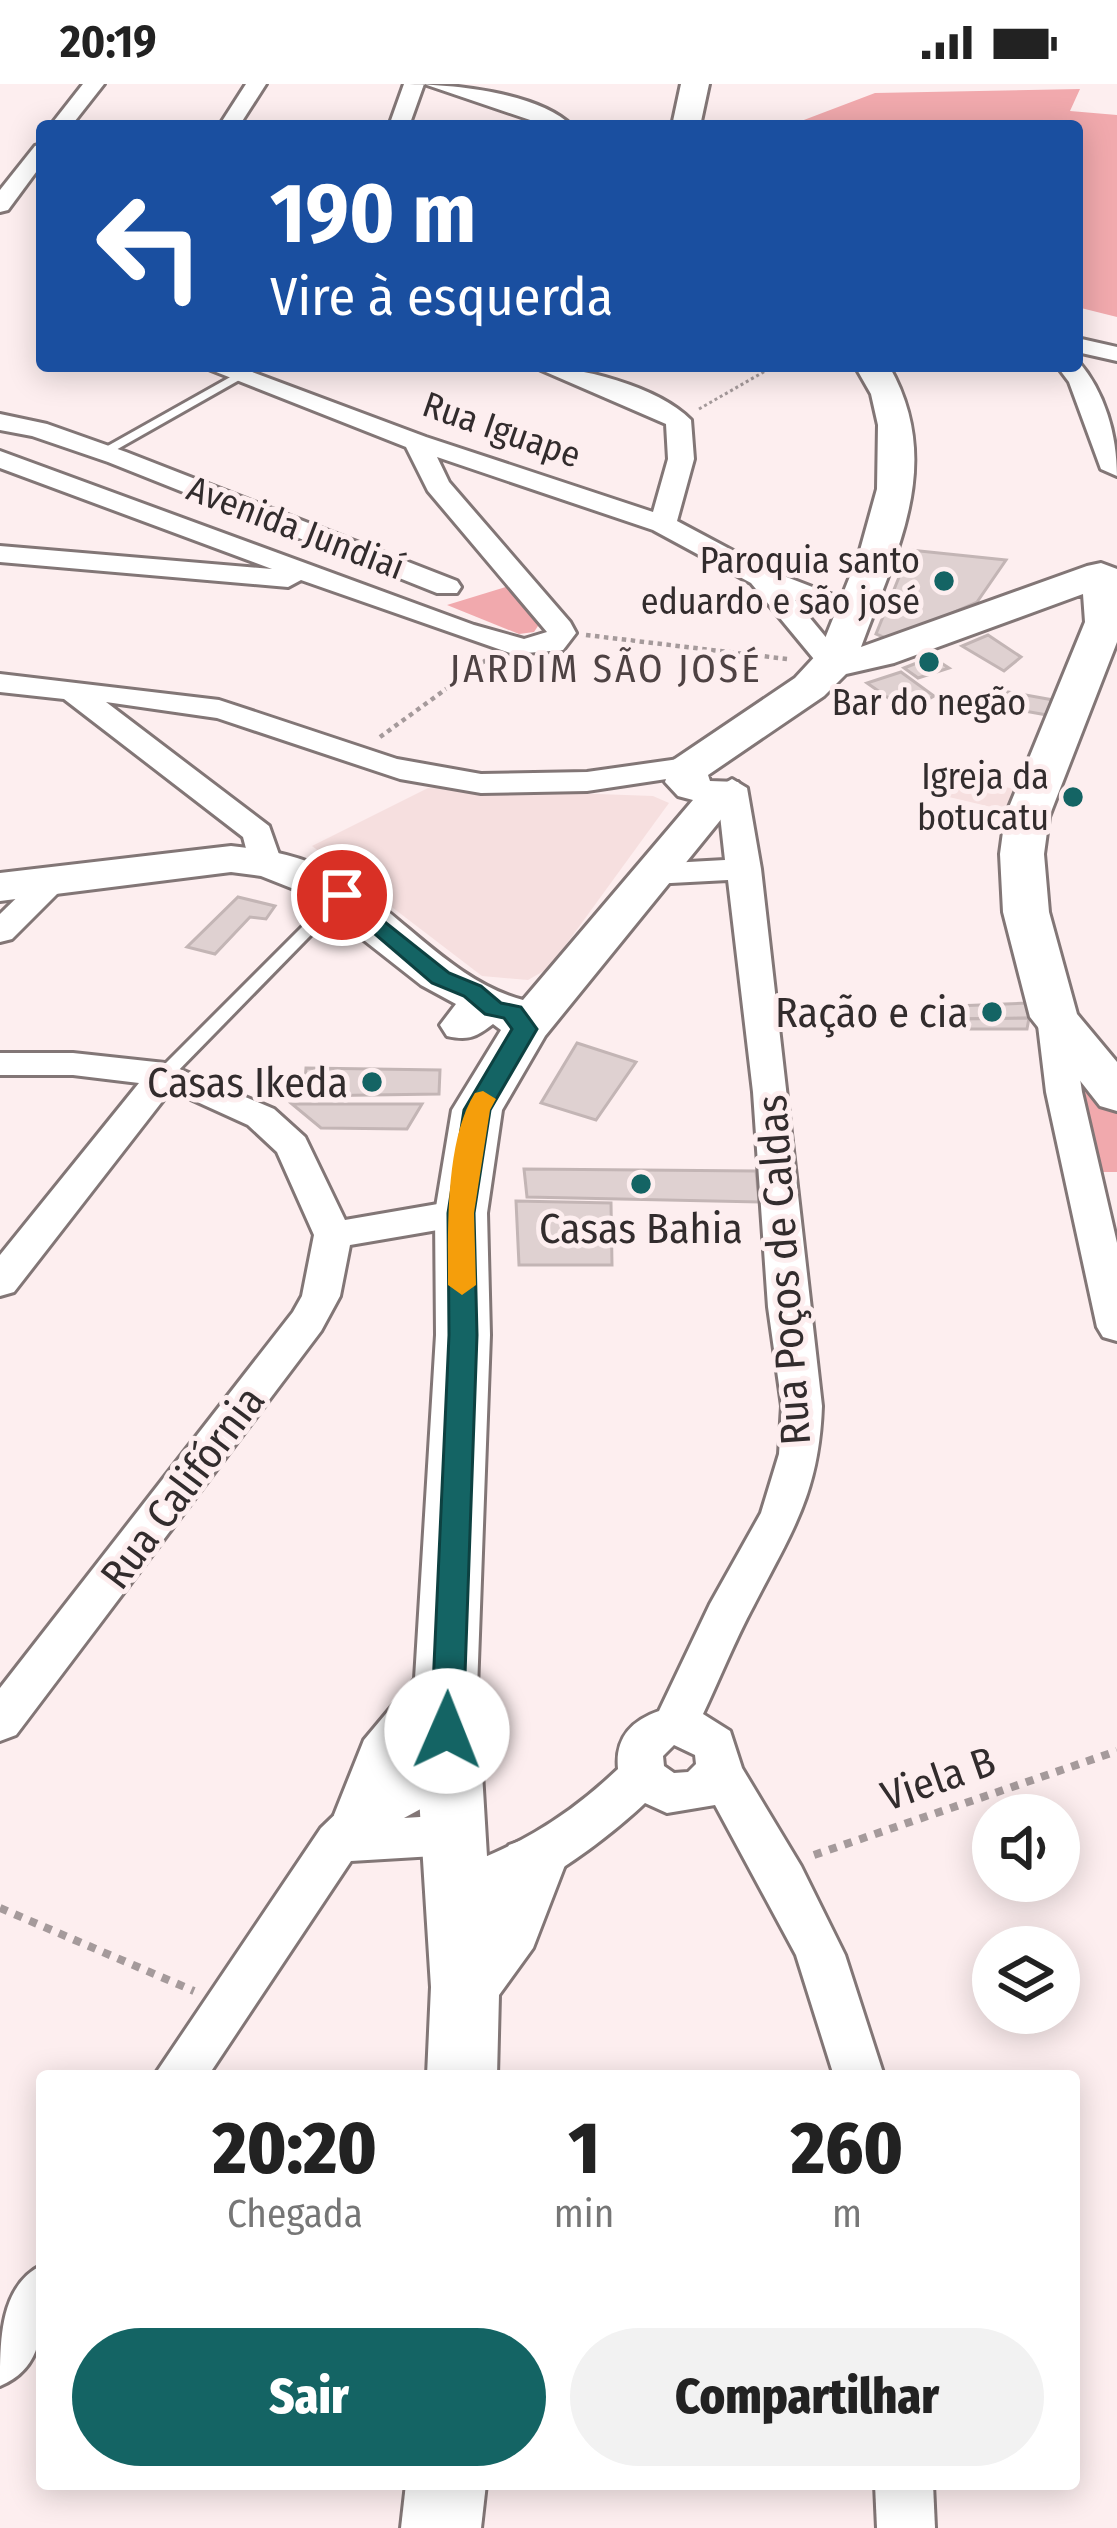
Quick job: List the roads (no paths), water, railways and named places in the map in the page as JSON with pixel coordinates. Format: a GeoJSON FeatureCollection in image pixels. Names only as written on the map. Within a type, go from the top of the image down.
{"type":"FeatureCollection","features":[{"type":"Feature","properties":{"kind":"main road"},"geometry":{"type":"LineString","coordinates":[[687,120],[694,84]]}},
{"type":"Feature","properties":{"kind":"main road"},"geometry":{"type":"LineString","coordinates":[[462,2070],[465,1987],[447,1772],[446,1689],[463,1335],[461,1213],[495,1025],[576,966],[697,827],[709,778],[833,664],[885,537],[897,451],[885,394],[875,372]]}},
{"type":"Feature","properties":{"kind":"main road"},"geometry":{"type":"LineString","coordinates":[[833,664],[880,655],[1109,570],[1105,622],[1024,833],[1026,912],[1054,1017],[1117,1095]]}},
{"type":"Feature","properties":{"kind":"main road"},"geometry":{"type":"LineString","coordinates":[[0,887],[231,859],[265,860],[342,895],[495,1025]]}},
{"type":"Feature","properties":{"kind":"main road"},"geometry":{"type":"LineString","coordinates":[[352,1829],[400,1734],[446,1689]]}},
{"type":"Feature","properties":{"kind":"main road"},"geometry":{"type":"LineString","coordinates":[[465,1987],[509,1928],[543,1858]]}},
{"type":"Feature","properties":{"kind":"main road"},"geometry":{"type":"LineString","coordinates":[[440,2528],[445,2490]]}},
{"type":"Feature","properties":{"kind":"street"},"geometry":{"type":"LineString","coordinates":[[65,120],[94,84]]}},
{"type":"Feature","properties":{"kind":"street"},"geometry":{"type":"LineString","coordinates":[[233,120],[256,84]]}},
{"type":"Feature","properties":{"kind":"street"},"geometry":{"type":"LineString","coordinates":[[401,120],[414,84]]}},
{"type":"Feature","properties":{"kind":"street"},"geometry":{"type":"LineString","coordinates":[[434,84],[552,120]]}},
{"type":"Feature","properties":{"kind":"street"},"geometry":{"type":"LineString","coordinates":[[0,205],[36,158]]}},
{"type":"Feature","properties":{"kind":"street"},"geometry":{"type":"LineString","coordinates":[[1083,346],[1117,354]]}},
{"type":"Feature","properties":{"kind":"street","name":"Rua Iguape"},"geometry":{"type":"LineString","coordinates":[[241,372],[417,442],[663,524],[761,577],[854,613]]}},
{"type":"Feature","properties":{"kind":"street"},"geometry":{"type":"LineString","coordinates":[[563,372],[610,387],[678,420],[681,459],[663,524]]}},
{"type":"Feature","properties":{"kind":"street"},"geometry":{"type":"LineString","coordinates":[[1074,372],[1114,469]]}},
{"type":"Feature","properties":{"kind":"street"},"geometry":{"type":"LineString","coordinates":[[0,402],[38,429]]}},
{"type":"Feature","properties":{"kind":"street","name":"Avenida Jundiaí"},"geometry":{"type":"LineString","coordinates":[[0,422],[38,429],[103,452],[447,587]]}},
{"type":"Feature","properties":{"kind":"street"},"geometry":{"type":"LineString","coordinates":[[409,611],[447,587],[510,568],[443,493],[417,442]]}},
{"type":"Feature","properties":{"kind":"street","name":"Avenida Jundiaí"},"geometry":{"type":"LineString","coordinates":[[0,459],[409,611],[508,644],[553,644],[562,633],[510,568]]}},
{"type":"Feature","properties":{"kind":"street"},"geometry":{"type":"LineString","coordinates":[[443,493],[453,477],[503,471]]}},
{"type":"Feature","properties":{"kind":"street"},"geometry":{"type":"LineString","coordinates":[[0,554],[335,583]]}},
{"type":"Feature","properties":{"kind":"street","name":"Rua Iguape"},"geometry":{"type":"LineString","coordinates":[[761,577],[833,664]]}},
{"type":"Feature","properties":{"kind":"street"},"geometry":{"type":"LineString","coordinates":[[0,683],[163,699],[226,711],[412,772],[496,786],[709,778]]}},
{"type":"Feature","properties":{"kind":"street"},"geometry":{"type":"LineString","coordinates":[[74,692],[258,833],[265,860]]}},
{"type":"Feature","properties":{"kind":"street","name":"Rua Poços de Caldas"},"geometry":{"type":"LineString","coordinates":[[675,1726],[711,1646],[782,1514],[800,1454],[802,1406],[745,868],[709,778]]}},
{"type":"Feature","properties":{"kind":"street"},"geometry":{"type":"LineString","coordinates":[[662,863],[745,868]]}},
{"type":"Feature","properties":{"kind":"street"},"geometry":{"type":"LineString","coordinates":[[0,932],[52,880]]}},
{"type":"Feature","properties":{"kind":"street"},"geometry":{"type":"LineString","coordinates":[[1054,1017],[1068,1113],[1117,1327]]}},
{"type":"Feature","properties":{"kind":"street"},"geometry":{"type":"LineString","coordinates":[[0,1064],[73,1064],[165,1074],[261,1117],[292,1146],[333,1235],[461,1213]]}},
{"type":"Feature","properties":{"kind":"street"},"geometry":{"type":"LineString","coordinates":[[0,1282],[165,1074]]}},
{"type":"Feature","properties":{"kind":"street","name":"Rua Califórnia"},"geometry":{"type":"LineString","coordinates":[[0,1722],[307,1322],[321,1296],[333,1235]]}},
{"type":"Feature","properties":{"kind":"street"},"geometry":{"type":"LineString","coordinates":[[719,1771],[712,1784],[683,1795],[667,1793],[642,1776],[638,1762],[647,1738],[675,1726],[691,1728],[716,1745],[719,1771],[779,1866],[827,1962],[848,2020],[858,2070]]}},
{"type":"Feature","properties":{"kind":"street"},"geometry":{"type":"LineString","coordinates":[[183,2070],[352,1829],[447,1772]]}},
{"type":"Feature","properties":{"kind":"street"},"geometry":{"type":"LineString","coordinates":[[352,1829],[453,1856],[543,1858],[642,1776]]}},
{"type":"Feature","properties":{"kind":"street"},"geometry":{"type":"LineString","coordinates":[[0,2358],[36,2301]]}},
{"type":"Feature","properties":{"kind":"street"},"geometry":{"type":"LineString","coordinates":[[904,2490],[906,2528]]}},
{"type":"Feature","properties":{"kind":"lane"},"geometry":{"type":"LineString","coordinates":[[103,452],[233,372]]}},
{"type":"Feature","properties":{"kind":"lane"},"geometry":{"type":"LineString","coordinates":[[165,1074],[342,895]]}},
{"type":"Feature","properties":{"kind":"place","name":"Paroquia santo eduardo e são josé"},"geometry":{"type":"Point","coordinates":[944,581]}},
{"type":"Feature","properties":{"kind":"place","name":"Bar do negão"},"geometry":{"type":"Point","coordinates":[929,662]}},
{"type":"Feature","properties":{"kind":"place","name":"Igreja da botucatu"},"geometry":{"type":"Point","coordinates":[1073,797]}},
{"type":"Feature","properties":{"kind":"place","name":"Ração e cia"},"geometry":{"type":"Point","coordinates":[992,1012]}},
{"type":"Feature","properties":{"kind":"place","name":"Casas Ikeda"},"geometry":{"type":"Point","coordinates":[372,1082]}},
{"type":"Feature","properties":{"kind":"place","name":"Casas Bahia"},"geometry":{"type":"Point","coordinates":[641,1184]}},
{"type":"Feature","properties":{"kind":"district","name":"JARDIM SÃO JOSÉ"},"geometry":{"type":"Point","coordinates":[606,668]}}]}
